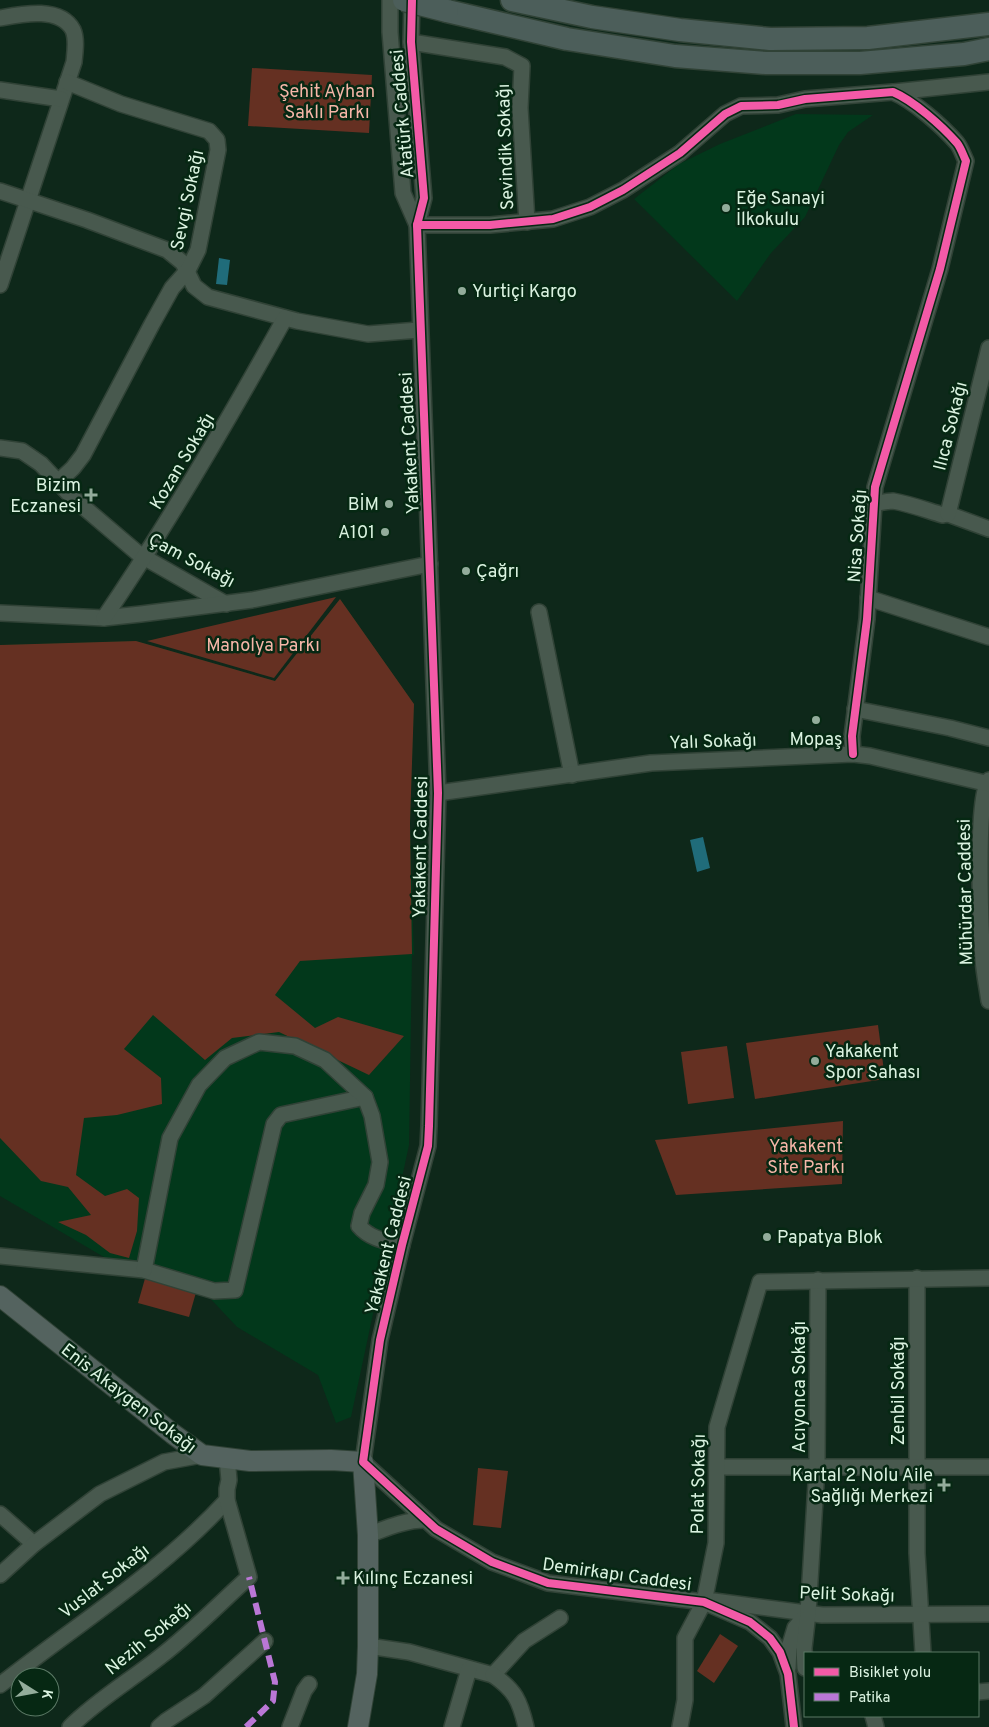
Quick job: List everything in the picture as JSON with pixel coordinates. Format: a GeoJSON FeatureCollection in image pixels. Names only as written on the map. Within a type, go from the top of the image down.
{"type":"FeatureCollection","features":[{"type":"Feature","properties":{"kind":"highway"},"geometry":{"type":"LineString","coordinates":[[404,0],[567,39],[675,56],[757,63],[860,64],[964,54],[989,49]]}},
{"type":"Feature","properties":{"kind":"highway"},"geometry":{"type":"LineString","coordinates":[[512,0],[592,17],[680,30],[770,39],[868,38],[989,24]]}},
{"type":"Feature","properties":{"kind":"main road","name":"Enis Akaygen Sokağı"},"geometry":{"type":"LineString","coordinates":[[0,1296],[202,1455],[250,1461],[331,1460],[363,1462]]}},
{"type":"Feature","properties":{"kind":"main road","name":"Yakakent Caddesi"},"geometry":{"type":"LineString","coordinates":[[358,1727],[367,1674],[368,1646],[368,1535],[363,1462]]}},
{"type":"Feature","properties":{"kind":"street","name":"Atatürk Caddesi"},"geometry":{"type":"LineString","coordinates":[[390,0],[390,32],[403,193],[417,226]]}},
{"type":"Feature","properties":{"kind":"street","name":"Atatürk Caddesi"},"geometry":{"type":"LineString","coordinates":[[412,0],[411,42],[424,198],[417,226]]}},
{"type":"Feature","properties":{"kind":"street"},"geometry":{"type":"LineString","coordinates":[[0,18],[32,13],[60,17],[73,30],[75,47],[74,62],[2,275]]}},
{"type":"Feature","properties":{"kind":"street","name":"Sevindik Sokağı"},"geometry":{"type":"LineString","coordinates":[[411,42],[506,57],[522,66],[520,108],[527,222]]}},
{"type":"Feature","properties":{"kind":"street","name":"Sevgi Sokağı"},"geometry":{"type":"LineString","coordinates":[[58,482],[83,455],[172,288],[188,270],[198,250],[218,150],[217,140],[209,131],[121,104],[67,82]]}},
{"type":"Feature","properties":{"kind":"street"},"geometry":{"type":"LineString","coordinates":[[417,226],[490,225],[552,220],[590,207],[623,190],[680,153],[725,114],[741,106],[778,105],[805,99],[989,82]]}},
{"type":"Feature","properties":{"kind":"street"},"geometry":{"type":"LineString","coordinates":[[0,90],[61,99]]}},
{"type":"Feature","properties":{"kind":"street","name":"Nisa Sokağı"},"geometry":{"type":"LineString","coordinates":[[852,754],[852,736],[868,598],[875,486],[940,269],[966,161],[958,144],[919,108],[904,97],[893,92]]}},
{"type":"Feature","properties":{"kind":"street"},"geometry":{"type":"LineString","coordinates":[[0,191],[87,220],[167,250],[183,263],[194,286],[208,297],[285,318],[368,334],[419,330]]}},
{"type":"Feature","properties":{"kind":"street","name":"Yakakent Caddesi"},"geometry":{"type":"LineString","coordinates":[[363,1462],[380,1340],[428,1146],[438,793],[419,330],[417,226]]}},
{"type":"Feature","properties":{"kind":"street","name":"Kozan Sokağı"},"geometry":{"type":"LineString","coordinates":[[104,618],[145,558],[204,463],[285,318]]}},
{"type":"Feature","properties":{"kind":"street","name":"Ilıca Sokağı"},"geometry":{"type":"LineString","coordinates":[[948,514],[989,348]]}},
{"type":"Feature","properties":{"kind":"street","name":"Çam Sokağı"},"geometry":{"type":"LineString","coordinates":[[0,448],[22,452],[41,464],[73,498],[145,558],[226,604],[430,564]]}},
{"type":"Feature","properties":{"kind":"street"},"geometry":{"type":"LineString","coordinates":[[873,504],[891,501],[898,504],[909,504],[943,515],[948,514],[989,529]]}},
{"type":"Feature","properties":{"kind":"street"},"geometry":{"type":"LineString","coordinates":[[868,598],[989,637]]}},
{"type":"Feature","properties":{"kind":"street"},"geometry":{"type":"LineString","coordinates":[[0,613],[104,618],[226,604]]}},
{"type":"Feature","properties":{"kind":"street"},"geometry":{"type":"LineString","coordinates":[[539,612],[572,775]]}},
{"type":"Feature","properties":{"kind":"street"},"geometry":{"type":"LineString","coordinates":[[855,709],[989,738]]}},
{"type":"Feature","properties":{"kind":"street","name":"Yalı Sokağı"},"geometry":{"type":"LineString","coordinates":[[438,793],[651,763],[852,754],[870,756],[988,783]]}},
{"type":"Feature","properties":{"kind":"street","name":"Mühürdar Caddesi"},"geometry":{"type":"LineString","coordinates":[[988,783],[983,800],[981,826],[985,904],[983,960],[989,1001]]}},
{"type":"Feature","properties":{"kind":"street"},"geometry":{"type":"LineString","coordinates":[[144,1270],[170,1138],[199,1085],[225,1058],[259,1042],[295,1046],[325,1060],[365,1097],[372,1116],[380,1162],[376,1185],[362,1213],[359,1226],[364,1232],[377,1239],[402,1245]]}},
{"type":"Feature","properties":{"kind":"street"},"geometry":{"type":"LineString","coordinates":[[0,1256],[144,1270],[214,1291],[235,1290],[274,1124],[281,1115],[365,1097]]}},
{"type":"Feature","properties":{"kind":"street","name":"Zenbil Sokağı"},"geometry":{"type":"LineString","coordinates":[[918,1278],[917,1553],[923,1652]]}},
{"type":"Feature","properties":{"kind":"street"},"geometry":{"type":"LineString","coordinates":[[818,1280],[989,1278]]}},
{"type":"Feature","properties":{"kind":"street","name":"Polat Sokağı"},"geometry":{"type":"LineString","coordinates":[[680,1727],[685,1700],[686,1638],[704,1602],[716,1543],[717,1428],[760,1282],[818,1280]]}},
{"type":"Feature","properties":{"kind":"street","name":"Acıyonca Sokağı"},"geometry":{"type":"LineString","coordinates":[[804,1652],[817,1467],[818,1280]]}},
{"type":"Feature","properties":{"kind":"street"},"geometry":{"type":"LineString","coordinates":[[0,1575],[34,1544],[100,1494],[164,1462],[202,1455]]}},
{"type":"Feature","properties":{"kind":"street"},"geometry":{"type":"LineString","coordinates":[[227,1458],[230,1480],[227,1489],[227,1500]]}},
{"type":"Feature","properties":{"kind":"street","name":"Demirkapı Caddesi"},"geometry":{"type":"LineString","coordinates":[[363,1462],[436,1529],[492,1562],[548,1583],[704,1602],[750,1622],[770,1638],[780,1652],[788,1674],[794,1727]]}},
{"type":"Feature","properties":{"kind":"street"},"geometry":{"type":"LineString","coordinates":[[718,1467],[989,1468]]}},
{"type":"Feature","properties":{"kind":"street","name":"Nezih Sokağı"},"geometry":{"type":"LineString","coordinates":[[70,1727],[88,1709],[138,1674],[176,1644],[249,1577],[227,1500]]}},
{"type":"Feature","properties":{"kind":"street","name":"Vuslat Sokağı"},"geometry":{"type":"LineString","coordinates":[[0,1685],[138,1580],[205,1524],[227,1500]]}},
{"type":"Feature","properties":{"kind":"street"},"geometry":{"type":"LineString","coordinates":[[0,1514],[34,1544]]}},
{"type":"Feature","properties":{"kind":"street"},"geometry":{"type":"LineString","coordinates":[[368,1535],[414,1520],[425,1520]]}},
{"type":"Feature","properties":{"kind":"street","name":"Pelit Sokağı"},"geometry":{"type":"LineString","coordinates":[[704,1602],[716,1601],[822,1615],[989,1614]]}},
{"type":"Feature","properties":{"kind":"street"},"geometry":{"type":"LineString","coordinates":[[788,1674],[789,1648],[795,1628],[808,1612]]}},
{"type":"Feature","properties":{"kind":"street"},"geometry":{"type":"LineString","coordinates":[[493,1676],[524,1641],[560,1618]]}},
{"type":"Feature","properties":{"kind":"street"},"geometry":{"type":"LineString","coordinates":[[160,1727],[204,1696],[265,1640]]}},
{"type":"Feature","properties":{"kind":"street"},"geometry":{"type":"LineString","coordinates":[[368,1646],[410,1652],[493,1676],[507,1685],[521,1706],[526,1727]]}},
{"type":"Feature","properties":{"kind":"street"},"geometry":{"type":"LineString","coordinates":[[452,1727],[469,1669]]}},
{"type":"Feature","properties":{"kind":"street"},"geometry":{"type":"LineString","coordinates":[[290,1727],[304,1691],[309,1684]]}},
{"type":"Feature","properties":{"kind":"shaded area","name":"Eğe Sanayi İlkokulu"},"geometry":{"type":"Polygon","coordinates":[[[796,114],[873,115],[848,132],[839,145],[805,217],[771,253],[737,301],[634,199],[679,164],[720,144],[796,114]]]}},
{"type":"Feature","properties":{"kind":"shaded area"},"geometry":{"type":"Polygon","coordinates":[[[340,599],[414,704],[410,823],[414,956],[412,954],[409,1145],[351,1417],[336,1423],[318,1375],[237,1327],[191,1278],[126,1270],[0,1196],[0,645],[136,641],[275,681],[340,599]]]}},
{"type":"Feature","properties":{"kind":"green space","name":"Şehit Ayhan Saklı Parkı"},"geometry":{"type":"Polygon","coordinates":[[[252,68],[372,75],[369,133],[248,126],[252,68]]]}},
{"type":"Feature","properties":{"kind":"green space","name":"Manolya Parkı"},"geometry":{"type":"Polygon","coordinates":[[[336,597],[274,678],[147,641],[336,597]]]}},
{"type":"Feature","properties":{"kind":"green space"},"geometry":{"type":"Polygon","coordinates":[[[340,599],[414,704],[410,823],[412,954],[300,961],[275,995],[315,1028],[338,1017],[404,1036],[369,1075],[279,1032],[232,1038],[205,1060],[153,1015],[124,1049],[161,1078],[162,1104],[117,1115],[84,1118],[76,1175],[105,1196],[127,1189],[139,1198],[137,1231],[129,1258],[110,1253],[86,1235],[58,1222],[91,1215],[68,1187],[41,1181],[0,1138],[0,645],[136,641],[275,681],[340,599]]]}},
{"type":"Feature","properties":{"kind":"green space","name":"Yakakent Spor Sahası"},"geometry":{"type":"Polygon","coordinates":[[[878,1025],[885,1079],[755,1099],[746,1043],[878,1025]]]}},
{"type":"Feature","properties":{"kind":"green space"},"geometry":{"type":"Polygon","coordinates":[[[727,1046],[734,1098],[688,1104],[681,1052],[727,1046]]]}},
{"type":"Feature","properties":{"kind":"green space","name":"Yakakent Site Parkı"},"geometry":{"type":"Polygon","coordinates":[[[843,1121],[842,1184],[676,1195],[655,1140],[843,1121]]]}},
{"type":"Feature","properties":{"kind":"green space"},"geometry":{"type":"Polygon","coordinates":[[[146,1275],[197,1289],[189,1317],[138,1303],[146,1275]]]}},
{"type":"Feature","properties":{"kind":"green space"},"geometry":{"type":"Polygon","coordinates":[[[478,1468],[508,1471],[501,1528],[473,1525],[478,1468]]]}},
{"type":"Feature","properties":{"kind":"green space"},"geometry":{"type":"Polygon","coordinates":[[[720,1634],[738,1646],[714,1683],[697,1671],[720,1634]]]}},
{"type":"Feature","properties":{"kind":"water"},"geometry":{"type":"Polygon","coordinates":[[[219,258],[230,260],[227,285],[216,284],[219,258]]]}},
{"type":"Feature","properties":{"kind":"water"},"geometry":{"type":"Polygon","coordinates":[[[703,837],[710,868],[697,872],[690,840],[703,837]]]}},
{"type":"Feature","properties":{"kind":"marked path"},"geometry":{"type":"LineString","coordinates":[[246,1727],[273,1701],[275,1682],[249,1577]]}},
{"type":"Feature","properties":{"kind":"cycle path"},"geometry":{"type":"LineString","coordinates":[[412,0],[411,42],[424,198],[417,225],[438,793],[429,1126],[428,1146],[380,1340],[363,1462],[436,1529],[492,1562],[548,1583],[704,1602],[750,1622],[770,1638],[780,1652],[788,1674],[794,1727]]}},
{"type":"Feature","properties":{"kind":"cycle path"},"geometry":{"type":"LineString","coordinates":[[417,225],[490,225],[553,219],[590,207],[623,190],[680,153],[725,114],[741,106],[778,105],[805,99],[893,92],[910,101],[927,114],[957,143],[966,161],[940,269],[875,487],[867,619],[852,736],[853,754]]}},
{"type":"Feature","properties":{"kind":"place","name":"Eğe Sanayi İlkokulu"},"geometry":{"type":"Point","coordinates":[726,208]}},
{"type":"Feature","properties":{"kind":"place","name":"Yurtiçi Kargo"},"geometry":{"type":"Point","coordinates":[462,291]}},
{"type":"Feature","properties":{"kind":"place","name":"Bizim Eczanesi"},"geometry":{"type":"Point","coordinates":[91,495]}},
{"type":"Feature","properties":{"kind":"place","name":"BİM"},"geometry":{"type":"Point","coordinates":[389,504]}},
{"type":"Feature","properties":{"kind":"place","name":"A101"},"geometry":{"type":"Point","coordinates":[385,532]}},
{"type":"Feature","properties":{"kind":"place","name":"Çağrı"},"geometry":{"type":"Point","coordinates":[466,571]}},
{"type":"Feature","properties":{"kind":"place","name":"Mopaş"},"geometry":{"type":"Point","coordinates":[816,720]}},
{"type":"Feature","properties":{"kind":"place","name":"Yakakent Spor Sahası"},"geometry":{"type":"Point","coordinates":[815,1061]}},
{"type":"Feature","properties":{"kind":"place","name":"Papatya Blok"},"geometry":{"type":"Point","coordinates":[767,1237]}},
{"type":"Feature","properties":{"kind":"place","name":"Kartal 2 Nolu Aile Sağlığı Merkezi"},"geometry":{"type":"Point","coordinates":[944,1485]}},
{"type":"Feature","properties":{"kind":"place","name":"Kılınç Eczanesi"},"geometry":{"type":"Point","coordinates":[343,1578]}}]}
